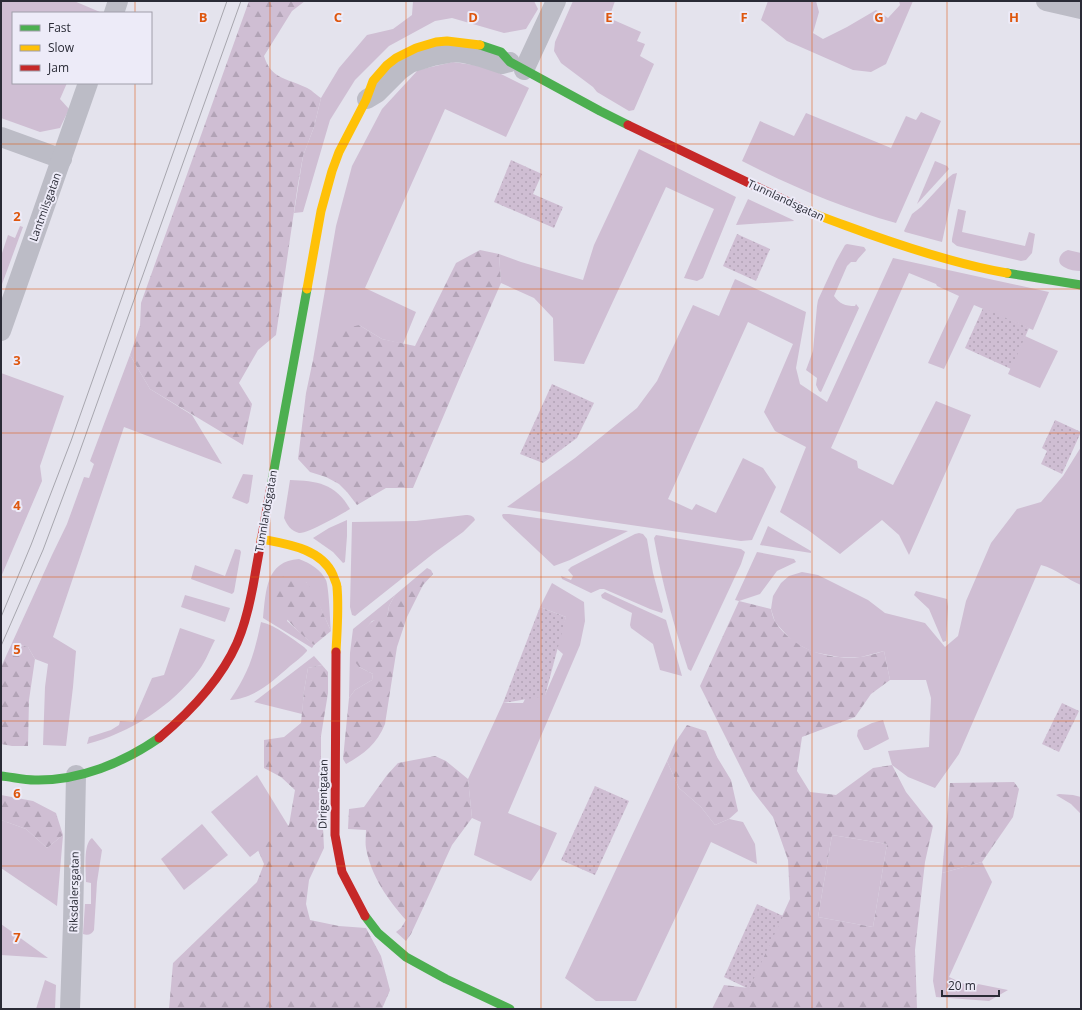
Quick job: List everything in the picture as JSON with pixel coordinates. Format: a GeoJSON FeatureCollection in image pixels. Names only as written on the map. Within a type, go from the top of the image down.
{"type":"FeatureCollection","features":[{"type":"Feature","properties":{"kind":"street"},"geometry":{"type":"LineString","coordinates":[[114,12],[118,1]]}},
{"type":"Feature","properties":{"kind":"street"},"geometry":{"type":"LineString","coordinates":[[517,66],[556,1]]}},
{"type":"Feature","properties":{"kind":"street"},"geometry":{"type":"LineString","coordinates":[[1046,1],[1081,9]]}},
{"type":"Feature","properties":{"kind":"street","name":"Tunnlandsgatan"},"geometry":{"type":"LineString","coordinates":[[1,776],[39,780],[76,775],[125,759],[149,746],[188,712],[217,678],[230,657],[242,629],[251,597],[295,349],[324,202],[340,152],[367,99],[377,93],[400,70],[410,63],[433,56],[454,52],[481,56],[502,64],[517,66],[600,111],[816,215],[894,243],[994,271],[1081,285]]}},
{"type":"Feature","properties":{"kind":"street","name":"Lantmilsgatan"},"geometry":{"type":"LineString","coordinates":[[1,331],[88,84]]}},
{"type":"Feature","properties":{"kind":"street"},"geometry":{"type":"LineString","coordinates":[[1,137],[62,159]]}},
{"type":"Feature","properties":{"kind":"street","name":"Dirigentgatan"},"geometry":{"type":"LineString","coordinates":[[261,539],[303,549],[317,556],[328,566],[337,585],[335,834],[342,872],[350,890],[363,914],[378,933],[406,957],[446,979],[510,1009]]}},
{"type":"Feature","properties":{"kind":"street","name":"Riksdalersgatan"},"geometry":{"type":"LineString","coordinates":[[70,1009],[76,775]]}},
{"type":"Feature","properties":{"kind":"green space"},"geometry":{"type":"Polygon","coordinates":[[[1,1],[74,1],[100,12],[12,12],[12,84],[67,84],[60,99],[69,109],[60,128],[40,132],[1,118],[1,1]]]}},
{"type":"Feature","properties":{"kind":"green space"},"geometry":{"type":"Polygon","coordinates":[[[249,1],[305,1],[292,11],[264,56],[267,64],[275,74],[307,88],[321,98],[314,127],[303,156],[276,335],[258,350],[239,383],[252,404],[243,445],[150,389],[130,355],[140,326],[141,303],[249,1]]]}},
{"type":"Feature","properties":{"kind":"green space"},"geometry":{"type":"Polygon","coordinates":[[[413,1],[534,1],[538,9],[526,29],[504,33],[452,18],[435,21],[389,46],[355,80],[330,120],[303,212],[294,213],[303,156],[314,127],[321,98],[339,68],[367,35],[393,29],[412,15],[413,1]]]}},
{"type":"Feature","properties":{"kind":"green space"},"geometry":{"type":"Polygon","coordinates":[[[573,1],[615,1],[609,18],[641,32],[637,41],[645,44],[640,56],[654,64],[634,110],[629,111],[597,92],[593,87],[561,63],[554,51],[555,42],[573,1]]]}},
{"type":"Feature","properties":{"kind":"green space"},"geometry":{"type":"Polygon","coordinates":[[[768,1],[816,1],[819,12],[813,33],[823,39],[876,10],[888,18],[900,5],[899,1],[913,1],[886,64],[871,72],[853,70],[787,41],[761,20],[768,1]]]}},
{"type":"Feature","properties":{"kind":"green space"},"geometry":{"type":"Polygon","coordinates":[[[453,62],[487,67],[529,88],[506,137],[445,109],[365,288],[416,312],[403,344],[382,339],[359,325],[313,360],[336,226],[352,166],[382,109],[418,70],[453,62]]]}},
{"type":"Feature","properties":{"kind":"green space"},"geometry":{"type":"Polygon","coordinates":[[[921,112],[941,121],[896,223],[817,196],[742,161],[760,121],[794,136],[806,113],[891,148],[906,116],[916,120],[921,112]]]}},
{"type":"Feature","properties":{"kind":"green space"},"geometry":{"type":"Polygon","coordinates":[[[639,149],[736,197],[703,278],[697,281],[684,278],[714,209],[666,187],[584,364],[554,361],[553,318],[534,298],[501,283],[499,254],[583,280],[594,245],[639,149]]]}},
{"type":"Feature","properties":{"kind":"green space"},"geometry":{"type":"Polygon","coordinates":[[[511,160],[542,174],[533,194],[563,207],[554,228],[494,202],[511,160]]]}},
{"type":"Feature","properties":{"kind":"green space"},"geometry":{"type":"Polygon","coordinates":[[[935,161],[947,166],[949,169],[917,204],[935,161]]]}},
{"type":"Feature","properties":{"kind":"green space"},"geometry":{"type":"Polygon","coordinates":[[[957,173],[942,242],[905,232],[904,231],[912,214],[921,207],[948,178],[957,173]]]}},
{"type":"Feature","properties":{"kind":"green space"},"geometry":{"type":"Polygon","coordinates":[[[748,199],[793,220],[794,221],[736,225],[748,199]]]}},
{"type":"Feature","properties":{"kind":"green space"},"geometry":{"type":"Polygon","coordinates":[[[958,209],[966,211],[962,232],[1025,246],[1029,232],[1035,234],[1032,253],[1026,260],[1021,261],[957,246],[952,242],[952,239],[958,209]]]}},
{"type":"Feature","properties":{"kind":"green space"},"geometry":{"type":"Polygon","coordinates":[[[20,226],[23,227],[1,287],[1,256],[8,235],[15,238],[20,226]]]}},
{"type":"Feature","properties":{"kind":"green space"},"geometry":{"type":"Polygon","coordinates":[[[737,234],[770,249],[756,281],[723,266],[737,234]]]}},
{"type":"Feature","properties":{"kind":"green space"},"geometry":{"type":"Polygon","coordinates":[[[847,244],[864,247],[866,250],[856,262],[851,262],[847,266],[834,296],[843,304],[855,306],[856,304],[859,308],[821,392],[816,385],[817,378],[806,370],[813,351],[818,300],[836,261],[847,244]]]}},
{"type":"Feature","properties":{"kind":"green space"},"geometry":{"type":"Polygon","coordinates":[[[480,250],[499,254],[501,283],[413,488],[386,488],[357,505],[339,484],[326,477],[310,472],[298,459],[306,393],[313,360],[336,331],[359,325],[382,339],[415,346],[456,263],[480,250]]]}},
{"type":"Feature","properties":{"kind":"green space"},"geometry":{"type":"Polygon","coordinates":[[[1068,250],[1081,253],[1081,271],[1068,269],[1061,265],[1059,260],[1061,255],[1068,250]]]}},
{"type":"Feature","properties":{"kind":"green space"},"geometry":{"type":"Polygon","coordinates":[[[893,258],[1049,292],[1033,330],[974,305],[944,369],[928,363],[959,296],[937,286],[936,284],[909,273],[831,448],[857,461],[858,468],[893,485],[936,401],[971,415],[909,555],[899,535],[882,520],[840,554],[808,530],[780,512],[806,447],[775,431],[764,412],[793,344],[748,322],[668,499],[692,510],[696,504],[716,513],[743,458],[763,468],[776,487],[752,540],[741,541],[507,507],[575,458],[637,408],[657,381],[693,305],[719,316],[735,279],[806,312],[796,368],[800,384],[827,402],[893,258]]]}},
{"type":"Feature","properties":{"kind":"green space"},"geometry":{"type":"Polygon","coordinates":[[[983,308],[1029,328],[1011,369],[965,348],[983,308]]]}},
{"type":"Feature","properties":{"kind":"green space"},"geometry":{"type":"Polygon","coordinates":[[[1025,336],[1058,351],[1040,388],[1008,374],[1025,336]]]}},
{"type":"Feature","properties":{"kind":"green space"},"geometry":{"type":"Polygon","coordinates":[[[130,355],[150,389],[192,415],[222,464],[124,427],[53,637],[76,651],[66,746],[43,745],[45,687],[48,664],[35,659],[28,647],[12,643],[67,524],[84,477],[89,478],[94,464],[90,461],[130,355]]]}},
{"type":"Feature","properties":{"kind":"green space"},"geometry":{"type":"Polygon","coordinates":[[[1,373],[64,396],[40,466],[42,481],[1,577],[1,373]]]}},
{"type":"Feature","properties":{"kind":"green space"},"geometry":{"type":"Polygon","coordinates":[[[552,384],[594,403],[577,438],[543,463],[520,454],[552,384]]]}},
{"type":"Feature","properties":{"kind":"green space"},"geometry":{"type":"Polygon","coordinates":[[[1055,420],[1081,432],[1062,474],[1041,464],[1047,451],[1042,448],[1055,420]]]}},
{"type":"Feature","properties":{"kind":"green space"},"geometry":{"type":"Polygon","coordinates":[[[1081,447],[1081,585],[1052,569],[1041,565],[959,754],[935,788],[908,777],[892,765],[888,751],[929,747],[931,698],[926,680],[890,680],[884,651],[861,657],[839,657],[813,652],[793,642],[775,622],[771,609],[773,596],[781,583],[789,576],[802,572],[818,575],[868,600],[885,613],[925,623],[945,647],[958,636],[966,601],[991,543],[1017,509],[1041,502],[1063,476],[1081,447]]]}},
{"type":"Feature","properties":{"kind":"green space"},"geometry":{"type":"Polygon","coordinates":[[[243,474],[253,475],[249,502],[247,504],[232,498],[243,474]]]}},
{"type":"Feature","properties":{"kind":"green space"},"geometry":{"type":"Polygon","coordinates":[[[290,480],[309,481],[324,485],[338,494],[350,509],[309,530],[299,533],[296,532],[286,523],[284,518],[290,480]]]}},
{"type":"Feature","properties":{"kind":"green space"},"geometry":{"type":"Polygon","coordinates":[[[503,514],[628,531],[570,560],[554,566],[503,518],[503,514]]]}},
{"type":"Feature","properties":{"kind":"green space"},"geometry":{"type":"Polygon","coordinates":[[[466,515],[472,516],[475,520],[463,532],[434,553],[355,616],[352,615],[350,607],[352,522],[416,521],[466,515]]]}},
{"type":"Feature","properties":{"kind":"green space"},"geometry":{"type":"Polygon","coordinates":[[[347,520],[345,562],[343,563],[333,552],[313,538],[329,528],[347,520]]]}},
{"type":"Feature","properties":{"kind":"green space"},"geometry":{"type":"Polygon","coordinates":[[[768,526],[811,551],[811,553],[760,545],[768,526]]]}},
{"type":"Feature","properties":{"kind":"green space"},"geometry":{"type":"Polygon","coordinates":[[[639,533],[643,534],[647,539],[653,573],[663,610],[662,613],[604,589],[591,593],[562,579],[561,576],[571,580],[573,576],[568,570],[571,567],[639,533]]]}},
{"type":"Feature","properties":{"kind":"green space"},"geometry":{"type":"Polygon","coordinates":[[[656,535],[741,549],[745,552],[741,564],[691,671],[688,669],[669,604],[654,538],[656,535]]]}},
{"type":"Feature","properties":{"kind":"green space"},"geometry":{"type":"Polygon","coordinates":[[[235,549],[240,550],[241,552],[234,592],[232,594],[191,579],[195,565],[225,576],[235,549]]]}},
{"type":"Feature","properties":{"kind":"green space"},"geometry":{"type":"Polygon","coordinates":[[[757,552],[794,559],[796,562],[777,571],[760,594],[739,601],[735,600],[757,552]]]}},
{"type":"Feature","properties":{"kind":"green space"},"geometry":{"type":"Polygon","coordinates":[[[299,559],[311,565],[321,573],[326,580],[328,590],[331,631],[306,582],[287,621],[314,645],[312,648],[263,618],[267,588],[274,571],[280,565],[288,561],[299,559]]]}},
{"type":"Feature","properties":{"kind":"green space"},"geometry":{"type":"Polygon","coordinates":[[[427,568],[431,570],[433,574],[423,585],[407,617],[397,647],[385,724],[374,743],[359,756],[346,764],[343,759],[349,698],[355,690],[372,680],[373,674],[359,667],[352,658],[355,642],[361,633],[373,621],[378,618],[387,617],[389,606],[395,595],[427,568]]]}},
{"type":"Feature","properties":{"kind":"green space"},"geometry":{"type":"Polygon","coordinates":[[[290,574],[301,578],[311,588],[331,631],[314,645],[287,619],[277,604],[273,586],[280,578],[290,574]]]}},
{"type":"Feature","properties":{"kind":"green space"},"geometry":{"type":"Polygon","coordinates":[[[552,583],[584,602],[585,621],[580,645],[508,813],[557,833],[543,864],[531,881],[474,855],[481,822],[472,818],[468,779],[503,703],[523,703],[530,689],[545,695],[563,654],[555,647],[566,617],[540,607],[552,583]]]}},
{"type":"Feature","properties":{"kind":"green space"},"geometry":{"type":"Polygon","coordinates":[[[916,591],[947,599],[946,641],[943,642],[929,609],[914,595],[916,591]]]}},
{"type":"Feature","properties":{"kind":"green space"},"geometry":{"type":"Polygon","coordinates":[[[605,592],[666,620],[682,676],[660,670],[653,644],[631,628],[632,613],[602,598],[601,595],[605,592]]]}},
{"type":"Feature","properties":{"kind":"green space"},"geometry":{"type":"Polygon","coordinates":[[[185,595],[230,608],[225,622],[181,607],[185,595]]]}},
{"type":"Feature","properties":{"kind":"green space"},"geometry":{"type":"Polygon","coordinates":[[[395,595],[389,606],[387,617],[372,621],[355,642],[359,667],[373,674],[372,680],[355,690],[349,698],[350,653],[353,629],[395,595]]]}},
{"type":"Feature","properties":{"kind":"green space"},"geometry":{"type":"Polygon","coordinates":[[[739,601],[771,609],[775,621],[792,640],[813,651],[825,655],[848,658],[863,657],[884,651],[890,680],[871,694],[855,717],[802,737],[797,771],[810,792],[836,795],[873,768],[892,765],[906,792],[933,826],[925,862],[915,950],[917,1009],[712,1009],[724,985],[749,988],[790,899],[788,860],[773,817],[752,790],[700,686],[739,601]],[[832,835],[818,917],[873,927],[887,844],[832,835]]]}},
{"type":"Feature","properties":{"kind":"green space"},"geometry":{"type":"Polygon","coordinates":[[[540,607],[566,617],[545,696],[503,703],[540,607]]]}},
{"type":"Feature","properties":{"kind":"green space"},"geometry":{"type":"Polygon","coordinates":[[[261,622],[273,626],[304,647],[307,651],[277,678],[263,688],[255,693],[239,699],[230,700],[242,681],[250,663],[261,622]]]}},
{"type":"Feature","properties":{"kind":"green space"},"geometry":{"type":"Polygon","coordinates":[[[180,628],[215,640],[199,670],[176,695],[149,716],[119,733],[87,744],[89,737],[111,730],[119,725],[120,721],[133,722],[152,678],[164,675],[180,628]]]}},
{"type":"Feature","properties":{"kind":"green space"},"geometry":{"type":"Polygon","coordinates":[[[12,643],[28,647],[35,659],[29,700],[28,746],[1,744],[1,667],[12,643]]]}},
{"type":"Feature","properties":{"kind":"green space"},"geometry":{"type":"Polygon","coordinates":[[[314,656],[322,665],[308,668],[302,714],[254,702],[314,656]]]}},
{"type":"Feature","properties":{"kind":"green space"},"geometry":{"type":"Polygon","coordinates":[[[322,665],[328,672],[328,693],[321,736],[321,790],[324,848],[309,880],[306,904],[310,920],[339,926],[366,928],[381,956],[390,990],[382,1009],[169,1009],[173,963],[257,882],[264,864],[258,850],[289,825],[295,790],[281,777],[264,768],[264,740],[284,737],[301,723],[308,668],[322,665]]]}},
{"type":"Feature","properties":{"kind":"green space"},"geometry":{"type":"Polygon","coordinates":[[[1062,703],[1079,711],[1059,752],[1042,744],[1062,703]]]}},
{"type":"Feature","properties":{"kind":"green space"},"geometry":{"type":"Polygon","coordinates":[[[883,720],[889,739],[868,750],[864,750],[857,736],[858,730],[872,723],[883,720]]]}},
{"type":"Feature","properties":{"kind":"green space"},"geometry":{"type":"Polygon","coordinates":[[[687,725],[706,731],[717,757],[731,780],[738,811],[729,819],[715,825],[701,807],[679,788],[667,761],[675,743],[687,725]]]}},
{"type":"Feature","properties":{"kind":"green space"},"geometry":{"type":"Polygon","coordinates":[[[435,756],[446,761],[468,779],[472,818],[452,845],[411,934],[406,941],[396,932],[401,928],[406,920],[381,887],[368,858],[366,848],[366,830],[348,829],[349,809],[364,807],[387,775],[398,763],[435,756]]]}},
{"type":"Feature","properties":{"kind":"green space"},"geometry":{"type":"Polygon","coordinates":[[[667,761],[679,788],[701,807],[715,825],[729,819],[743,822],[755,844],[757,864],[711,842],[636,1001],[596,1001],[565,978],[667,761]]]}},
{"type":"Feature","properties":{"kind":"green space"},"geometry":{"type":"Polygon","coordinates":[[[257,775],[289,827],[250,857],[211,812],[257,775]]]}},
{"type":"Feature","properties":{"kind":"green space"},"geometry":{"type":"Polygon","coordinates":[[[1014,782],[1019,789],[1013,817],[982,862],[942,873],[950,783],[1014,782]]]}},
{"type":"Feature","properties":{"kind":"green space"},"geometry":{"type":"Polygon","coordinates":[[[595,786],[629,801],[595,875],[561,860],[595,786]]]}},
{"type":"Feature","properties":{"kind":"green space"},"geometry":{"type":"Polygon","coordinates":[[[1059,794],[1081,797],[1081,814],[1071,804],[1056,795],[1059,794]]]}},
{"type":"Feature","properties":{"kind":"green space"},"geometry":{"type":"Polygon","coordinates":[[[1,795],[33,801],[56,813],[63,835],[47,848],[26,829],[1,820],[1,795]]]}},
{"type":"Feature","properties":{"kind":"green space"},"geometry":{"type":"Polygon","coordinates":[[[1,820],[26,829],[47,848],[63,835],[57,906],[1,868],[1,820]]]}},
{"type":"Feature","properties":{"kind":"green space"},"geometry":{"type":"Polygon","coordinates":[[[202,824],[228,855],[184,890],[161,859],[202,824]]]}},
{"type":"Feature","properties":{"kind":"green space"},"geometry":{"type":"Polygon","coordinates":[[[832,835],[887,844],[873,927],[818,917],[832,835]]]}},
{"type":"Feature","properties":{"kind":"green space"},"geometry":{"type":"Polygon","coordinates":[[[92,838],[102,850],[97,882],[94,930],[91,934],[87,935],[83,934],[85,904],[91,904],[91,883],[86,882],[86,851],[89,841],[92,838]]]}},
{"type":"Feature","properties":{"kind":"green space"},"geometry":{"type":"Polygon","coordinates":[[[982,862],[992,882],[949,977],[975,989],[978,984],[1008,990],[989,1001],[936,997],[933,981],[942,873],[982,862]]]}},
{"type":"Feature","properties":{"kind":"green space"},"geometry":{"type":"Polygon","coordinates":[[[757,904],[783,916],[749,989],[724,977],[757,904]]]}},
{"type":"Feature","properties":{"kind":"green space"},"geometry":{"type":"Polygon","coordinates":[[[1,924],[48,958],[1,955],[1,924]]]}},
{"type":"Feature","properties":{"kind":"green space"},"geometry":{"type":"Polygon","coordinates":[[[45,980],[56,985],[55,1009],[36,1009],[45,980]]]}},
{"type":"Feature","properties":{"kind":"tram line"},"geometry":{"type":"LineString","coordinates":[[1,617],[31,545],[71,441],[227,1]]}},
{"type":"Feature","properties":{"kind":"tram line"},"geometry":{"type":"LineString","coordinates":[[1,646],[43,550],[76,462],[241,1]]}},
{"type":"Feature","properties":{"kind":"traffic: fast"},"geometry":{"type":"LineString","coordinates":[[480,45],[501,52],[510,62],[628,125]]}},
{"type":"Feature","properties":{"kind":"traffic: fast"},"geometry":{"type":"LineString","coordinates":[[1007,273],[1081,285]]}},
{"type":"Feature","properties":{"kind":"traffic: fast"},"geometry":{"type":"LineString","coordinates":[[271,486],[307,289]]}},
{"type":"Feature","properties":{"kind":"traffic: fast"},"geometry":{"type":"LineString","coordinates":[[1,776],[26,780],[51,780],[84,774],[116,763],[159,738]]}},
{"type":"Feature","properties":{"kind":"traffic: fast"},"geometry":{"type":"LineString","coordinates":[[365,916],[378,933],[406,957],[446,979],[510,1009]]}},
{"type":"Feature","properties":{"kind":"traffic: slow"},"geometry":{"type":"LineString","coordinates":[[307,289],[321,211],[332,171],[339,152],[366,100],[373,81],[387,65],[396,58],[416,48],[436,42],[447,41],[480,45]]}},
{"type":"Feature","properties":{"kind":"traffic: slow"},"geometry":{"type":"LineString","coordinates":[[803,209],[918,251],[971,266],[1007,273]]}},
{"type":"Feature","properties":{"kind":"traffic: slow"},"geometry":{"type":"LineString","coordinates":[[261,539],[292,545],[312,553],[327,566],[333,575],[337,586],[338,595],[336,652]]}},
{"type":"Feature","properties":{"kind":"traffic: jam"},"geometry":{"type":"LineString","coordinates":[[628,125],[803,209]]}},
{"type":"Feature","properties":{"kind":"traffic: jam"},"geometry":{"type":"LineString","coordinates":[[159,738],[193,707],[213,683],[230,657],[237,643],[244,625],[251,597],[271,486]]}},
{"type":"Feature","properties":{"kind":"traffic: jam"},"geometry":{"type":"LineString","coordinates":[[336,652],[335,835],[342,872],[365,916]]}}]}
